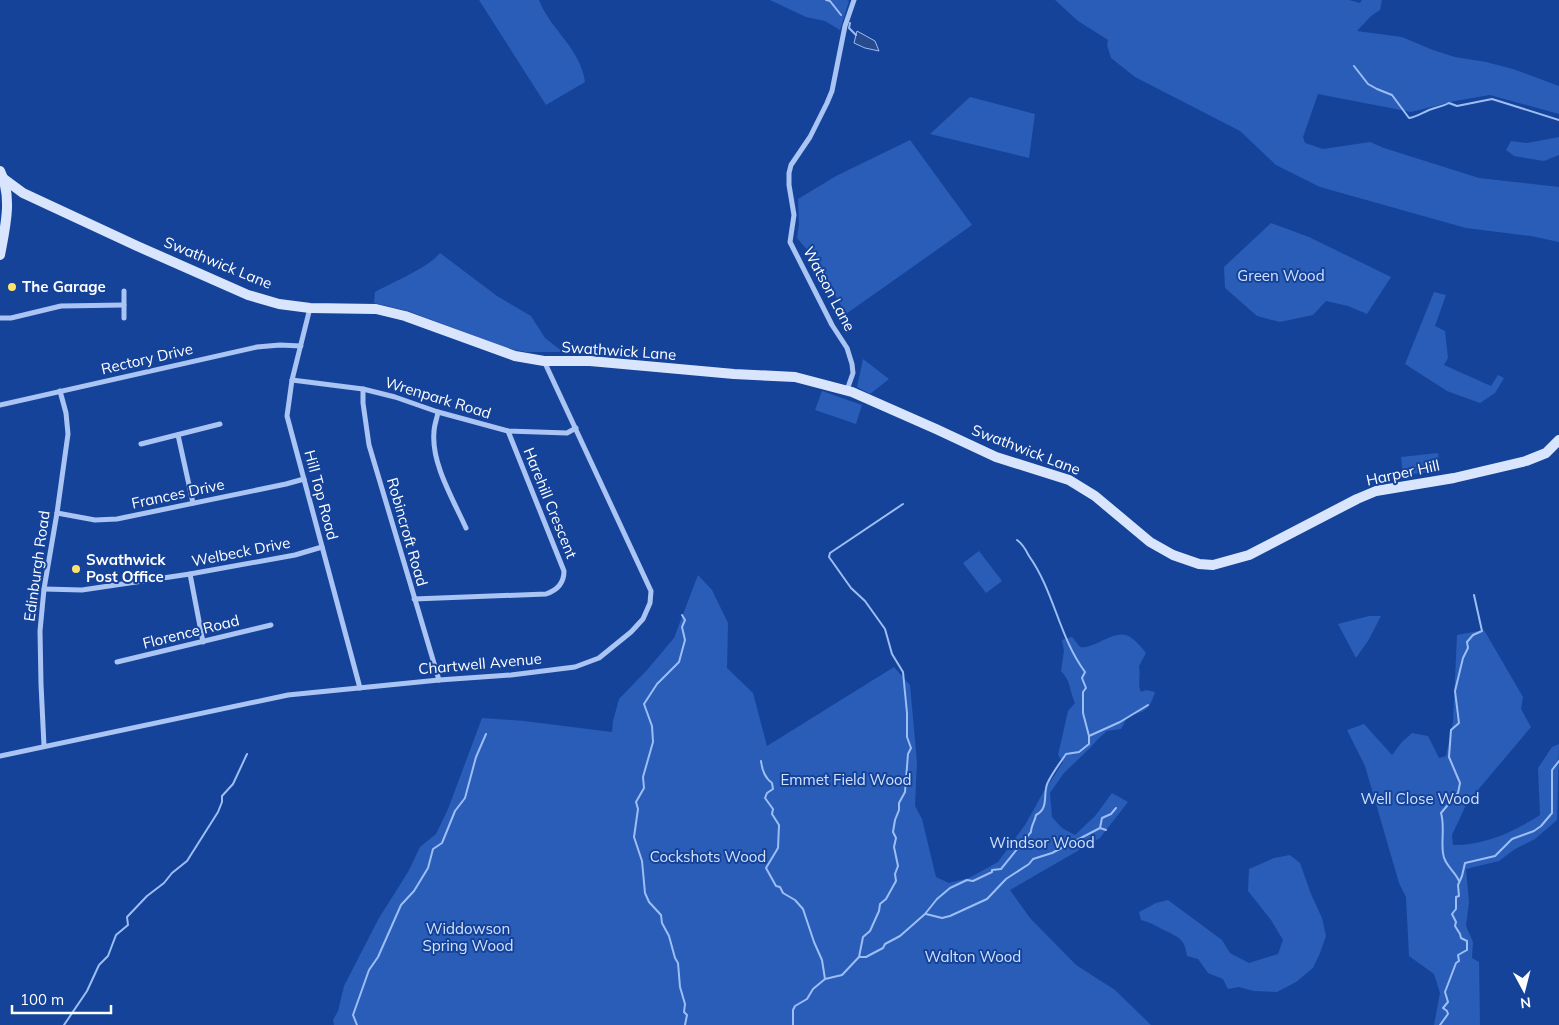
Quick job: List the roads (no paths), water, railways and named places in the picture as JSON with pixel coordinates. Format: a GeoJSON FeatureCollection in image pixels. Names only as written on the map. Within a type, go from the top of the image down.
{"type":"FeatureCollection","features":[{"type":"Feature","properties":{"kind":"street","name":"Watson Lane"},"geometry":{"type":"LineString","coordinates":[[846,391],[854,373],[847,348],[832,326],[790,242],[794,214],[789,179],[791,165],[810,137],[832,91],[845,26],[854,0]]}},
{"type":"Feature","properties":{"kind":"street","name":"Swathwick Lane"},"geometry":{"type":"LineString","coordinates":[[2,175],[23,193],[248,295],[279,304],[310,308],[376,309],[406,316],[515,356],[544,361],[590,361],[734,374],[795,377],[846,391],[996,457],[1069,480],[1095,496],[1150,542],[1173,555],[1199,564]]}},
{"type":"Feature","properties":{"kind":"street"},"geometry":{"type":"LineString","coordinates":[[0,255],[6,222],[7,201],[7,190],[2,175]]}},
{"type":"Feature","properties":{"kind":"street"},"geometry":{"type":"LineString","coordinates":[[7,201],[23,193]]}},
{"type":"Feature","properties":{"kind":"street"},"geometry":{"type":"LineString","coordinates":[[124,290],[124,318]]}},
{"type":"Feature","properties":{"kind":"street"},"geometry":{"type":"LineString","coordinates":[[0,318],[11,318],[61,306],[124,304]]}},
{"type":"Feature","properties":{"kind":"street","name":"Hill Top Road"},"geometry":{"type":"LineString","coordinates":[[310,308],[292,380],[286,416],[360,688]]}},
{"type":"Feature","properties":{"kind":"street","name":"Rectory Drive"},"geometry":{"type":"LineString","coordinates":[[0,405],[257,347],[301,346]]}},
{"type":"Feature","properties":{"kind":"street","name":"Chartwell Avenue"},"geometry":{"type":"LineString","coordinates":[[0,756],[288,695],[511,675],[575,667],[589,663],[614,647],[643,618],[650,603],[651,590],[544,361]]}},
{"type":"Feature","properties":{"kind":"street","name":"Wrenpark Road"},"geometry":{"type":"LineString","coordinates":[[292,380],[363,390],[395,397],[438,412],[508,431],[567,432],[576,428]]}},
{"type":"Feature","properties":{"kind":"street","name":"Robincroft Road"},"geometry":{"type":"LineString","coordinates":[[363,390],[369,445],[439,680]]}},
{"type":"Feature","properties":{"kind":"street","name":"Edinburgh Road"},"geometry":{"type":"LineString","coordinates":[[44,746],[40,632],[44,588],[68,434],[66,413],[60,391]]}},
{"type":"Feature","properties":{"kind":"street"},"geometry":{"type":"LineString","coordinates":[[438,412],[434,430],[437,462],[466,528]]}},
{"type":"Feature","properties":{"kind":"street"},"geometry":{"type":"LineString","coordinates":[[141,444],[220,424]]}},
{"type":"Feature","properties":{"kind":"street","name":"Harehill Crescent"},"geometry":{"type":"LineString","coordinates":[[414,599],[546,594],[556,591],[564,579],[564,570],[508,431]]}},
{"type":"Feature","properties":{"kind":"street"},"geometry":{"type":"LineString","coordinates":[[178,435],[193,503]]}},
{"type":"Feature","properties":{"kind":"street","name":"Harper Hill"},"geometry":{"type":"LineString","coordinates":[[1199,564],[1213,565],[1250,555],[1357,499],[1376,492],[1454,478],[1526,461],[1546,453],[1559,440]]}},
{"type":"Feature","properties":{"kind":"street","name":"Frances Drive"},"geometry":{"type":"LineString","coordinates":[[57,514],[95,520],[117,519],[304,479]]}},
{"type":"Feature","properties":{"kind":"street","name":"Welbeck Drive"},"geometry":{"type":"LineString","coordinates":[[44,588],[82,590],[190,574],[295,555],[322,547]]}},
{"type":"Feature","properties":{"kind":"street"},"geometry":{"type":"LineString","coordinates":[[190,574],[203,642]]}},
{"type":"Feature","properties":{"kind":"street","name":"Florence Road"},"geometry":{"type":"LineString","coordinates":[[117,662],[271,625]]}},
{"type":"Feature","properties":{"kind":"waterway"},"geometry":{"type":"LineString","coordinates":[[826,0],[830,1],[841,15]]}},
{"type":"Feature","properties":{"kind":"waterway"},"geometry":{"type":"LineString","coordinates":[[850,23],[849,28],[856,35]]}},
{"type":"Feature","properties":{"kind":"waterway"},"geometry":{"type":"LineString","coordinates":[[1354,66],[1368,84],[1392,95],[1409,118],[1449,103],[1457,106],[1492,99],[1559,120]]}},
{"type":"Feature","properties":{"kind":"waterway"},"geometry":{"type":"LineString","coordinates":[[793,1025],[793,1010],[795,1006],[807,999],[813,989],[825,979],[842,975],[859,957],[863,937],[870,931],[880,904],[886,899],[896,881],[895,874],[898,866],[894,847],[896,838],[893,832],[899,803],[905,792],[908,754],[911,748],[907,737],[903,672],[892,654],[885,629],[865,601],[851,588],[829,557],[830,553],[903,504]]}},
{"type":"Feature","properties":{"kind":"waterway"},"geometry":{"type":"LineString","coordinates":[[859,957],[866,957],[900,936],[950,888],[967,880],[973,881],[992,872],[992,870],[1001,869],[1031,832],[1036,815],[1043,808],[1046,786],[1054,771],[1066,754],[1079,752],[1089,744],[1089,736],[1083,713],[1083,692],[1086,688],[1082,678],[1085,672],[1069,644],[1038,570],[1024,547],[1017,540]]}},
{"type":"Feature","properties":{"kind":"waterway"},"geometry":{"type":"LineString","coordinates":[[1459,881],[1444,857],[1441,813],[1458,793],[1460,783],[1449,757],[1451,730],[1459,723],[1455,691],[1463,658],[1468,648],[1467,642],[1473,635],[1482,631],[1474,595]]}},
{"type":"Feature","properties":{"kind":"waterway"},"geometry":{"type":"LineString","coordinates":[[682,615],[685,620],[682,627],[685,640],[679,662],[657,684],[644,704],[652,726],[653,742],[643,777],[644,788],[636,802],[638,809],[634,837],[642,861],[645,893],[649,902],[661,915],[662,923],[669,936],[678,963],[680,987],[685,1004],[684,1012],[687,1015],[685,1025]]}},
{"type":"Feature","properties":{"kind":"waterway"},"geometry":{"type":"LineString","coordinates":[[1089,736],[1120,722],[1148,705]]}},
{"type":"Feature","properties":{"kind":"waterway"},"geometry":{"type":"LineString","coordinates":[[357,1025],[353,1015],[369,970],[378,957],[401,905],[414,891],[428,868],[433,849],[442,843],[455,811],[465,798],[476,757],[486,734]]}},
{"type":"Feature","properties":{"kind":"waterway"},"geometry":{"type":"LineString","coordinates":[[64,1025],[87,991],[99,965],[108,956],[116,935],[128,925],[127,917],[147,896],[187,861],[218,812],[222,796],[233,784],[247,754]]}},
{"type":"Feature","properties":{"kind":"waterway"},"geometry":{"type":"LineString","coordinates":[[761,761],[764,774],[772,783],[773,789],[767,793],[765,798],[773,809],[772,814],[779,825],[778,848],[766,868],[776,886],[780,887],[783,893],[795,900],[803,909],[822,960],[825,979]]}},
{"type":"Feature","properties":{"kind":"waterway"},"geometry":{"type":"LineString","coordinates":[[1440,1025],[1448,1014],[1443,1008],[1448,1002],[1445,992],[1456,963],[1459,961],[1458,955],[1467,950],[1467,941],[1461,938],[1452,914],[1456,909],[1456,897],[1459,896],[1458,885],[1465,863],[1495,856],[1512,839],[1534,831],[1541,826],[1552,813],[1552,770],[1559,761]]}},
{"type":"Feature","properties":{"kind":"waterway"},"geometry":{"type":"LineString","coordinates":[[926,914],[942,918],[987,899],[1006,879],[1029,864],[1033,859],[1052,853],[1100,828],[1102,818],[1111,814],[1116,808]]}},
{"type":"Feature","properties":{"kind":"waterway"},"geometry":{"type":"LineString","coordinates":[[1100,828],[1106,830]]}},
{"type":"Feature","properties":{"kind":"place","name":"The Garage"},"geometry":{"type":"Point","coordinates":[12,287]}},
{"type":"Feature","properties":{"kind":"place","name":"Swathwick Post Office"},"geometry":{"type":"Point","coordinates":[76,569]}},
{"type":"Feature","properties":{"kind":"park label","name":"Green Wood"},"geometry":{"type":"Point","coordinates":[1281,276]}},
{"type":"Feature","properties":{"kind":"park label","name":"Emmet Field Wood"},"geometry":{"type":"Point","coordinates":[846,780]}},
{"type":"Feature","properties":{"kind":"park label","name":"Well Close Wood"},"geometry":{"type":"Point","coordinates":[1420,799]}},
{"type":"Feature","properties":{"kind":"park label","name":"Windsor Wood"},"geometry":{"type":"Point","coordinates":[1042,843]}},
{"type":"Feature","properties":{"kind":"park label","name":"Cockshots Wood"},"geometry":{"type":"Point","coordinates":[708,857]}},
{"type":"Feature","properties":{"kind":"park label","name":"Widdowson Spring Wood"},"geometry":{"type":"Point","coordinates":[468,938]}},
{"type":"Feature","properties":{"kind":"park label","name":"Walton Wood"},"geometry":{"type":"Point","coordinates":[973,957]}}]}
